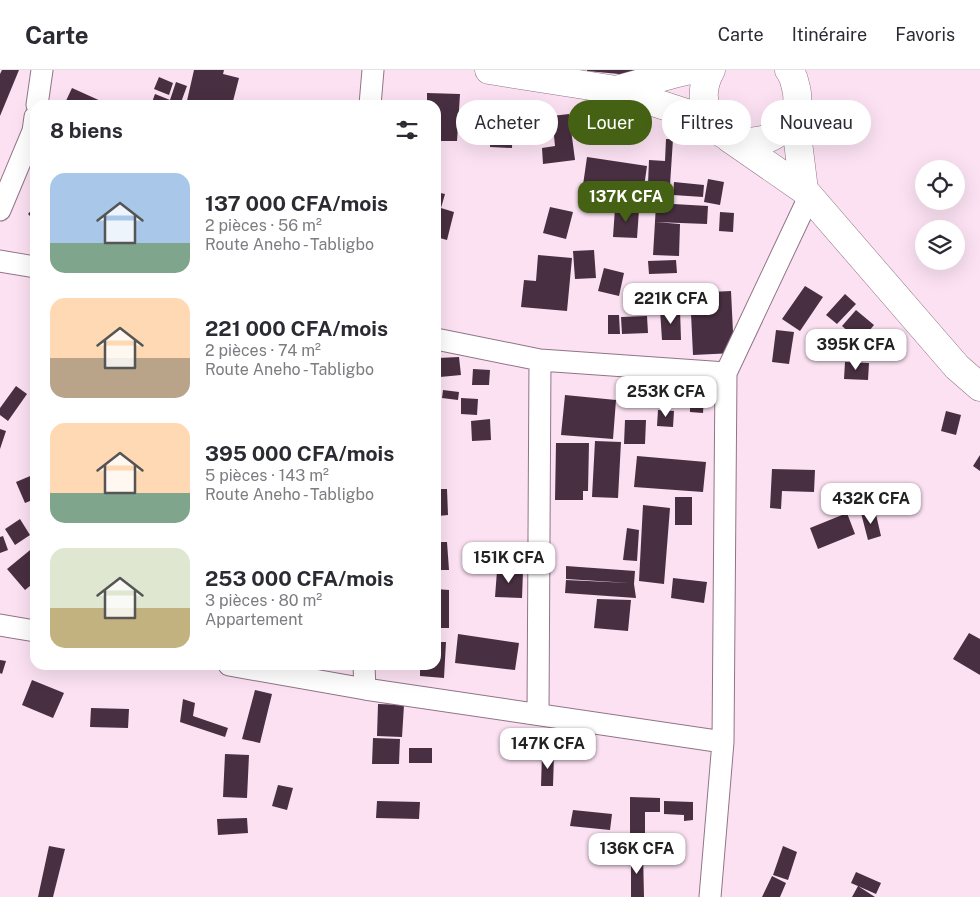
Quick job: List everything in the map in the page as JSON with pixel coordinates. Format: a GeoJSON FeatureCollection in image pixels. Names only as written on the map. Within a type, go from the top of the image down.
{"type":"FeatureCollection","features":[{"type":"Feature","properties":{"kind":"main road"},"geometry":{"type":"LineString","coordinates":[[489,70],[616,90],[662,107]]}},
{"type":"Feature","properties":{"kind":"main road"},"geometry":{"type":"LineString","coordinates":[[616,90],[690,70]]}},
{"type":"Feature","properties":{"kind":"main road"},"geometry":{"type":"LineString","coordinates":[[704,100],[706,78],[711,70]]}},
{"type":"Feature","properties":{"kind":"main road"},"geometry":{"type":"LineString","coordinates":[[789,70],[793,75],[797,100]]}},
{"type":"Feature","properties":{"kind":"main road"},"geometry":{"type":"LineString","coordinates":[[741,145],[806,194],[957,367],[980,386]]}},
{"type":"Feature","properties":{"kind":"main road"},"geometry":{"type":"LineString","coordinates":[[798,145],[806,194]]}},
{"type":"Feature","properties":{"kind":"street"},"geometry":{"type":"LineString","coordinates":[[38,100],[42,70]]}},
{"type":"Feature","properties":{"kind":"street"},"geometry":{"type":"LineString","coordinates":[[370,100],[373,70]]}},
{"type":"Feature","properties":{"kind":"street"},"geometry":{"type":"LineString","coordinates":[[0,210],[30,138]]}},
{"type":"Feature","properties":{"kind":"street"},"geometry":{"type":"LineString","coordinates":[[710,897],[723,742],[726,373],[806,194]]}},
{"type":"Feature","properties":{"kind":"street"},"geometry":{"type":"LineString","coordinates":[[0,261],[30,266]]}},
{"type":"Feature","properties":{"kind":"street"},"geometry":{"type":"LineString","coordinates":[[441,340],[540,360],[726,373]]}},
{"type":"Feature","properties":{"kind":"street"},"geometry":{"type":"LineString","coordinates":[[538,714],[540,360]]}},
{"type":"Feature","properties":{"kind":"street"},"geometry":{"type":"LineString","coordinates":[[0,625],[30,630]]}},
{"type":"Feature","properties":{"kind":"street"},"geometry":{"type":"LineString","coordinates":[[257,670],[365,689],[723,742]]}},
{"type":"Feature","properties":{"kind":"street"},"geometry":{"type":"LineString","coordinates":[[364,670],[365,689]]}},
{"type":"Feature","properties":{"kind":"building"},"geometry":{"type":"Polygon","coordinates":[[[2,70],[19,70],[0,116],[0,74],[2,70]]]}},
{"type":"Feature","properties":{"kind":"building"},"geometry":{"type":"Polygon","coordinates":[[[194,70],[224,70],[223,74],[239,78],[233,100],[187,100],[194,70]]]}},
{"type":"Feature","properties":{"kind":"building"},"geometry":{"type":"Polygon","coordinates":[[[587,70],[652,70],[651,77],[587,70]]]}},
{"type":"Feature","properties":{"kind":"building"},"geometry":{"type":"Polygon","coordinates":[[[159,77],[173,83],[169,95],[154,89],[159,77]]]}},
{"type":"Feature","properties":{"kind":"building"},"geometry":{"type":"Polygon","coordinates":[[[176,82],[187,86],[182,100],[170,100],[176,82]]]}},
{"type":"Feature","properties":{"kind":"building"},"geometry":{"type":"Polygon","coordinates":[[[72,88],[99,100],[66,100],[72,88]]]}},
{"type":"Feature","properties":{"kind":"building"},"geometry":{"type":"Polygon","coordinates":[[[427,93],[460,94],[460,100],[456,100],[456,141],[441,141],[441,100],[427,100],[427,93]]]}},
{"type":"Feature","properties":{"kind":"building"},"geometry":{"type":"Polygon","coordinates":[[[155,94],[170,100],[153,100],[155,94]]]}},
{"type":"Feature","properties":{"kind":"building"},"geometry":{"type":"Polygon","coordinates":[[[568,114],[568,145],[573,145],[575,160],[543,164],[542,148],[558,145],[558,115],[568,114]]]}},
{"type":"Feature","properties":{"kind":"building"},"geometry":{"type":"Polygon","coordinates":[[[490,145],[512,145],[512,148],[490,147],[490,145]]]}},
{"type":"Feature","properties":{"kind":"building"},"geometry":{"type":"Polygon","coordinates":[[[666,145],[673,145],[670,185],[648,184],[649,160],[665,161],[666,145]]]}},
{"type":"Feature","properties":{"kind":"building"},"geometry":{"type":"Polygon","coordinates":[[[587,157],[647,166],[643,194],[583,185],[587,157]]]}},
{"type":"Feature","properties":{"kind":"building"},"geometry":{"type":"Polygon","coordinates":[[[708,179],[724,182],[720,205],[704,202],[708,179]]]}},
{"type":"Feature","properties":{"kind":"building"},"geometry":{"type":"Polygon","coordinates":[[[674,182],[704,185],[703,197],[673,195],[674,182]]]}},
{"type":"Feature","properties":{"kind":"building"},"geometry":{"type":"Polygon","coordinates":[[[441,193],[445,194],[441,208],[441,193]]]}},
{"type":"Feature","properties":{"kind":"building"},"geometry":{"type":"Polygon","coordinates":[[[656,203],[708,206],[707,224],[655,222],[656,203]]]}},
{"type":"Feature","properties":{"kind":"building"},"geometry":{"type":"Polygon","coordinates":[[[550,207],[573,212],[566,239],[543,233],[550,207]]]}},
{"type":"Feature","properties":{"kind":"building"},"geometry":{"type":"Polygon","coordinates":[[[441,208],[454,212],[447,240],[441,238],[441,208]]]}},
{"type":"Feature","properties":{"kind":"building"},"geometry":{"type":"Polygon","coordinates":[[[615,208],[639,210],[637,238],[613,237],[615,208]]]}},
{"type":"Feature","properties":{"kind":"building"},"geometry":{"type":"Polygon","coordinates":[[[720,212],[734,213],[733,232],[719,231],[720,212]]]}},
{"type":"Feature","properties":{"kind":"building"},"geometry":{"type":"Polygon","coordinates":[[[655,222],[680,224],[679,256],[653,255],[655,222]]]}},
{"type":"Feature","properties":{"kind":"building"},"geometry":{"type":"Polygon","coordinates":[[[594,250],[596,278],[575,279],[573,251],[594,250]]]}},
{"type":"Feature","properties":{"kind":"building"},"geometry":{"type":"Polygon","coordinates":[[[538,255],[572,258],[567,311],[521,307],[524,280],[536,281],[538,255]]]}},
{"type":"Feature","properties":{"kind":"building"},"geometry":{"type":"Polygon","coordinates":[[[676,260],[677,273],[649,274],[648,261],[676,260]]]}},
{"type":"Feature","properties":{"kind":"building"},"geometry":{"type":"Polygon","coordinates":[[[604,268],[624,273],[619,296],[598,291],[604,268]]]}},
{"type":"Feature","properties":{"kind":"building"},"geometry":{"type":"Polygon","coordinates":[[[805,286],[823,297],[800,331],[782,319],[805,286]]]}},
{"type":"Feature","properties":{"kind":"building"},"geometry":{"type":"Polygon","coordinates":[[[731,291],[734,353],[693,355],[690,293],[731,291]]]}},
{"type":"Feature","properties":{"kind":"building"},"geometry":{"type":"Polygon","coordinates":[[[845,294],[856,304],[837,324],[826,315],[845,294]]]}},
{"type":"Feature","properties":{"kind":"building"},"geometry":{"type":"Polygon","coordinates":[[[680,309],[681,340],[662,340],[660,310],[680,309]]]}},
{"type":"Feature","properties":{"kind":"building"},"geometry":{"type":"Polygon","coordinates":[[[856,310],[874,325],[860,342],[842,326],[856,310]]]}},
{"type":"Feature","properties":{"kind":"building"},"geometry":{"type":"Polygon","coordinates":[[[608,315],[619,315],[620,334],[608,334],[608,315]]]}},
{"type":"Feature","properties":{"kind":"building"},"geometry":{"type":"Polygon","coordinates":[[[647,316],[648,333],[622,334],[621,317],[647,316]]]}},
{"type":"Feature","properties":{"kind":"building"},"geometry":{"type":"Polygon","coordinates":[[[776,330],[794,332],[789,364],[772,362],[776,330]]]}},
{"type":"Feature","properties":{"kind":"building"},"geometry":{"type":"Polygon","coordinates":[[[459,357],[461,375],[441,377],[441,358],[459,357]]]}},
{"type":"Feature","properties":{"kind":"building"},"geometry":{"type":"Polygon","coordinates":[[[845,362],[869,363],[868,380],[844,379],[845,362]]]}},
{"type":"Feature","properties":{"kind":"building"},"geometry":{"type":"Polygon","coordinates":[[[473,369],[490,370],[489,385],[472,385],[473,369]]]}},
{"type":"Feature","properties":{"kind":"building"},"geometry":{"type":"Polygon","coordinates":[[[16,386],[27,394],[8,421],[0,415],[0,408],[16,386]]]}},
{"type":"Feature","properties":{"kind":"building"},"geometry":{"type":"Polygon","coordinates":[[[443,390],[459,392],[458,400],[442,398],[443,390]]]}},
{"type":"Feature","properties":{"kind":"building"},"geometry":{"type":"Polygon","coordinates":[[[565,395],[616,400],[613,439],[561,435],[565,395]]]}},
{"type":"Feature","properties":{"kind":"building"},"geometry":{"type":"Polygon","coordinates":[[[461,398],[478,399],[477,415],[461,414],[461,398]]]}},
{"type":"Feature","properties":{"kind":"building"},"geometry":{"type":"Polygon","coordinates":[[[690,398],[704,398],[703,413],[690,412],[690,398]]]}},
{"type":"Feature","properties":{"kind":"building"},"geometry":{"type":"Polygon","coordinates":[[[658,410],[674,411],[673,427],[657,426],[658,410]]]}},
{"type":"Feature","properties":{"kind":"building"},"geometry":{"type":"Polygon","coordinates":[[[946,411],[961,415],[956,435],[941,431],[946,411]]]}},
{"type":"Feature","properties":{"kind":"building"},"geometry":{"type":"Polygon","coordinates":[[[490,419],[491,440],[472,441],[471,421],[490,419]]]}},
{"type":"Feature","properties":{"kind":"building"},"geometry":{"type":"Polygon","coordinates":[[[625,420],[646,420],[645,444],[624,444],[625,420]]]}},
{"type":"Feature","properties":{"kind":"building"},"geometry":{"type":"Polygon","coordinates":[[[0,429],[6,431],[0,449],[0,429]]]}},
{"type":"Feature","properties":{"kind":"building"},"geometry":{"type":"Polygon","coordinates":[[[595,441],[621,442],[618,498],[592,497],[595,441]]]}},
{"type":"Feature","properties":{"kind":"building"},"geometry":{"type":"Polygon","coordinates":[[[556,443],[589,443],[588,491],[583,491],[583,500],[555,500],[556,443]]]}},
{"type":"Feature","properties":{"kind":"building"},"geometry":{"type":"Polygon","coordinates":[[[980,455],[980,471],[973,466],[980,455]]]}},
{"type":"Feature","properties":{"kind":"building"},"geometry":{"type":"Polygon","coordinates":[[[637,456],[706,462],[703,492],[634,487],[637,456]]]}},
{"type":"Feature","properties":{"kind":"building"},"geometry":{"type":"Polygon","coordinates":[[[772,469],[815,470],[814,492],[782,491],[781,509],[770,508],[772,469]]]}},
{"type":"Feature","properties":{"kind":"building"},"geometry":{"type":"Polygon","coordinates":[[[30,476],[30,501],[25,503],[16,482],[30,476]]]}},
{"type":"Feature","properties":{"kind":"building"},"geometry":{"type":"Polygon","coordinates":[[[441,489],[447,489],[448,515],[441,516],[441,489]]]}},
{"type":"Feature","properties":{"kind":"building"},"geometry":{"type":"Polygon","coordinates":[[[675,497],[692,497],[692,525],[675,525],[675,497]]]}},
{"type":"Feature","properties":{"kind":"building"},"geometry":{"type":"Polygon","coordinates":[[[643,505],[670,508],[664,584],[639,581],[643,505]]]}},
{"type":"Feature","properties":{"kind":"building"},"geometry":{"type":"Polygon","coordinates":[[[875,510],[881,536],[868,540],[861,513],[875,510]]]}},
{"type":"Feature","properties":{"kind":"building"},"geometry":{"type":"Polygon","coordinates":[[[847,513],[855,534],[818,549],[810,528],[847,513]]]}},
{"type":"Feature","properties":{"kind":"building"},"geometry":{"type":"Polygon","coordinates":[[[20,519],[30,535],[15,545],[5,529],[20,519]]]}},
{"type":"Feature","properties":{"kind":"building"},"geometry":{"type":"Polygon","coordinates":[[[627,528],[639,530],[637,561],[623,560],[627,528]]]}},
{"type":"Feature","properties":{"kind":"building"},"geometry":{"type":"Polygon","coordinates":[[[3,536],[8,550],[0,553],[0,537],[3,536]]]}},
{"type":"Feature","properties":{"kind":"building"},"geometry":{"type":"Polygon","coordinates":[[[441,542],[447,542],[449,570],[441,570],[441,542]]]}},
{"type":"Feature","properties":{"kind":"building"},"geometry":{"type":"Polygon","coordinates":[[[30,550],[30,586],[25,590],[7,569],[30,550]]]}},
{"type":"Feature","properties":{"kind":"building"},"geometry":{"type":"Polygon","coordinates":[[[566,566],[635,571],[636,598],[565,593],[566,580],[630,583],[566,579],[566,566]]]}},
{"type":"Feature","properties":{"kind":"building"},"geometry":{"type":"Polygon","coordinates":[[[497,571],[523,571],[522,598],[495,597],[497,571]]]}},
{"type":"Feature","properties":{"kind":"building"},"geometry":{"type":"Polygon","coordinates":[[[673,578],[707,582],[704,603],[671,598],[673,578]]]}},
{"type":"Feature","properties":{"kind":"building"},"geometry":{"type":"Polygon","coordinates":[[[441,589],[449,590],[449,628],[441,628],[441,589]]]}},
{"type":"Feature","properties":{"kind":"building"},"geometry":{"type":"Polygon","coordinates":[[[597,599],[631,600],[628,631],[594,628],[597,599]]]}},
{"type":"Feature","properties":{"kind":"building"},"geometry":{"type":"Polygon","coordinates":[[[969,633],[980,639],[980,675],[953,659],[969,633]]]}},
{"type":"Feature","properties":{"kind":"building"},"geometry":{"type":"Polygon","coordinates":[[[458,634],[519,643],[515,670],[455,663],[458,634]]]}},
{"type":"Feature","properties":{"kind":"building"},"geometry":{"type":"Polygon","coordinates":[[[441,642],[446,642],[444,678],[420,676],[420,670],[441,670],[441,642]]]}},
{"type":"Feature","properties":{"kind":"building"},"geometry":{"type":"Polygon","coordinates":[[[0,660],[6,661],[2,674],[0,673],[0,660]]]}},
{"type":"Feature","properties":{"kind":"building"},"geometry":{"type":"Polygon","coordinates":[[[32,680],[64,693],[53,718],[22,705],[32,680]]]}},
{"type":"Feature","properties":{"kind":"building"},"geometry":{"type":"Polygon","coordinates":[[[255,690],[272,694],[260,743],[242,739],[255,690]]]}},
{"type":"Feature","properties":{"kind":"building"},"geometry":{"type":"Polygon","coordinates":[[[183,699],[195,703],[193,716],[228,728],[225,737],[180,722],[183,699]]]}},
{"type":"Feature","properties":{"kind":"building"},"geometry":{"type":"Polygon","coordinates":[[[378,704],[404,705],[402,737],[377,736],[378,704]]]}},
{"type":"Feature","properties":{"kind":"building"},"geometry":{"type":"Polygon","coordinates":[[[91,708],[129,709],[128,728],[90,727],[91,708]]]}},
{"type":"Feature","properties":{"kind":"building"},"geometry":{"type":"Polygon","coordinates":[[[373,738],[400,739],[399,764],[372,764],[373,738]]]}},
{"type":"Feature","properties":{"kind":"building"},"geometry":{"type":"Polygon","coordinates":[[[409,748],[432,748],[432,763],[409,763],[409,748]]]}},
{"type":"Feature","properties":{"kind":"building"},"geometry":{"type":"Polygon","coordinates":[[[225,754],[249,755],[247,798],[223,797],[225,754]]]}},
{"type":"Feature","properties":{"kind":"building"},"geometry":{"type":"Polygon","coordinates":[[[542,754],[554,754],[553,786],[541,786],[542,754]]]}},
{"type":"Feature","properties":{"kind":"building"},"geometry":{"type":"Polygon","coordinates":[[[278,785],[293,788],[287,810],[272,806],[278,785]]]}},
{"type":"Feature","properties":{"kind":"building"},"geometry":{"type":"Polygon","coordinates":[[[630,797],[660,798],[660,812],[645,812],[645,838],[630,837],[630,797]]]}},
{"type":"Feature","properties":{"kind":"building"},"geometry":{"type":"Polygon","coordinates":[[[377,801],[420,802],[419,819],[376,818],[377,801]]]}},
{"type":"Feature","properties":{"kind":"building"},"geometry":{"type":"Polygon","coordinates":[[[664,801],[693,802],[693,820],[684,821],[684,815],[664,814],[664,801]]]}},
{"type":"Feature","properties":{"kind":"building"},"geometry":{"type":"Polygon","coordinates":[[[573,810],[612,814],[610,830],[570,826],[573,810]]]}},
{"type":"Feature","properties":{"kind":"building"},"geometry":{"type":"Polygon","coordinates":[[[247,818],[248,833],[218,835],[217,819],[247,818]]]}},
{"type":"Feature","properties":{"kind":"building"},"geometry":{"type":"Polygon","coordinates":[[[49,846],[65,849],[53,897],[38,897],[49,846]]]}},
{"type":"Feature","properties":{"kind":"building"},"geometry":{"type":"Polygon","coordinates":[[[783,846],[797,852],[788,880],[773,875],[783,846]]]}},
{"type":"Feature","properties":{"kind":"building"},"geometry":{"type":"Polygon","coordinates":[[[631,853],[643,853],[644,897],[631,897],[631,853]]]}},
{"type":"Feature","properties":{"kind":"building"},"geometry":{"type":"Polygon","coordinates":[[[856,872],[881,883],[876,894],[851,883],[856,872]]]}},
{"type":"Feature","properties":{"kind":"building"},"geometry":{"type":"Polygon","coordinates":[[[772,876],[786,883],[780,897],[762,897],[772,876]]]}},
{"type":"Feature","properties":{"kind":"building"},"geometry":{"type":"Polygon","coordinates":[[[858,886],[875,897],[852,897],[858,886]]]}}]}
